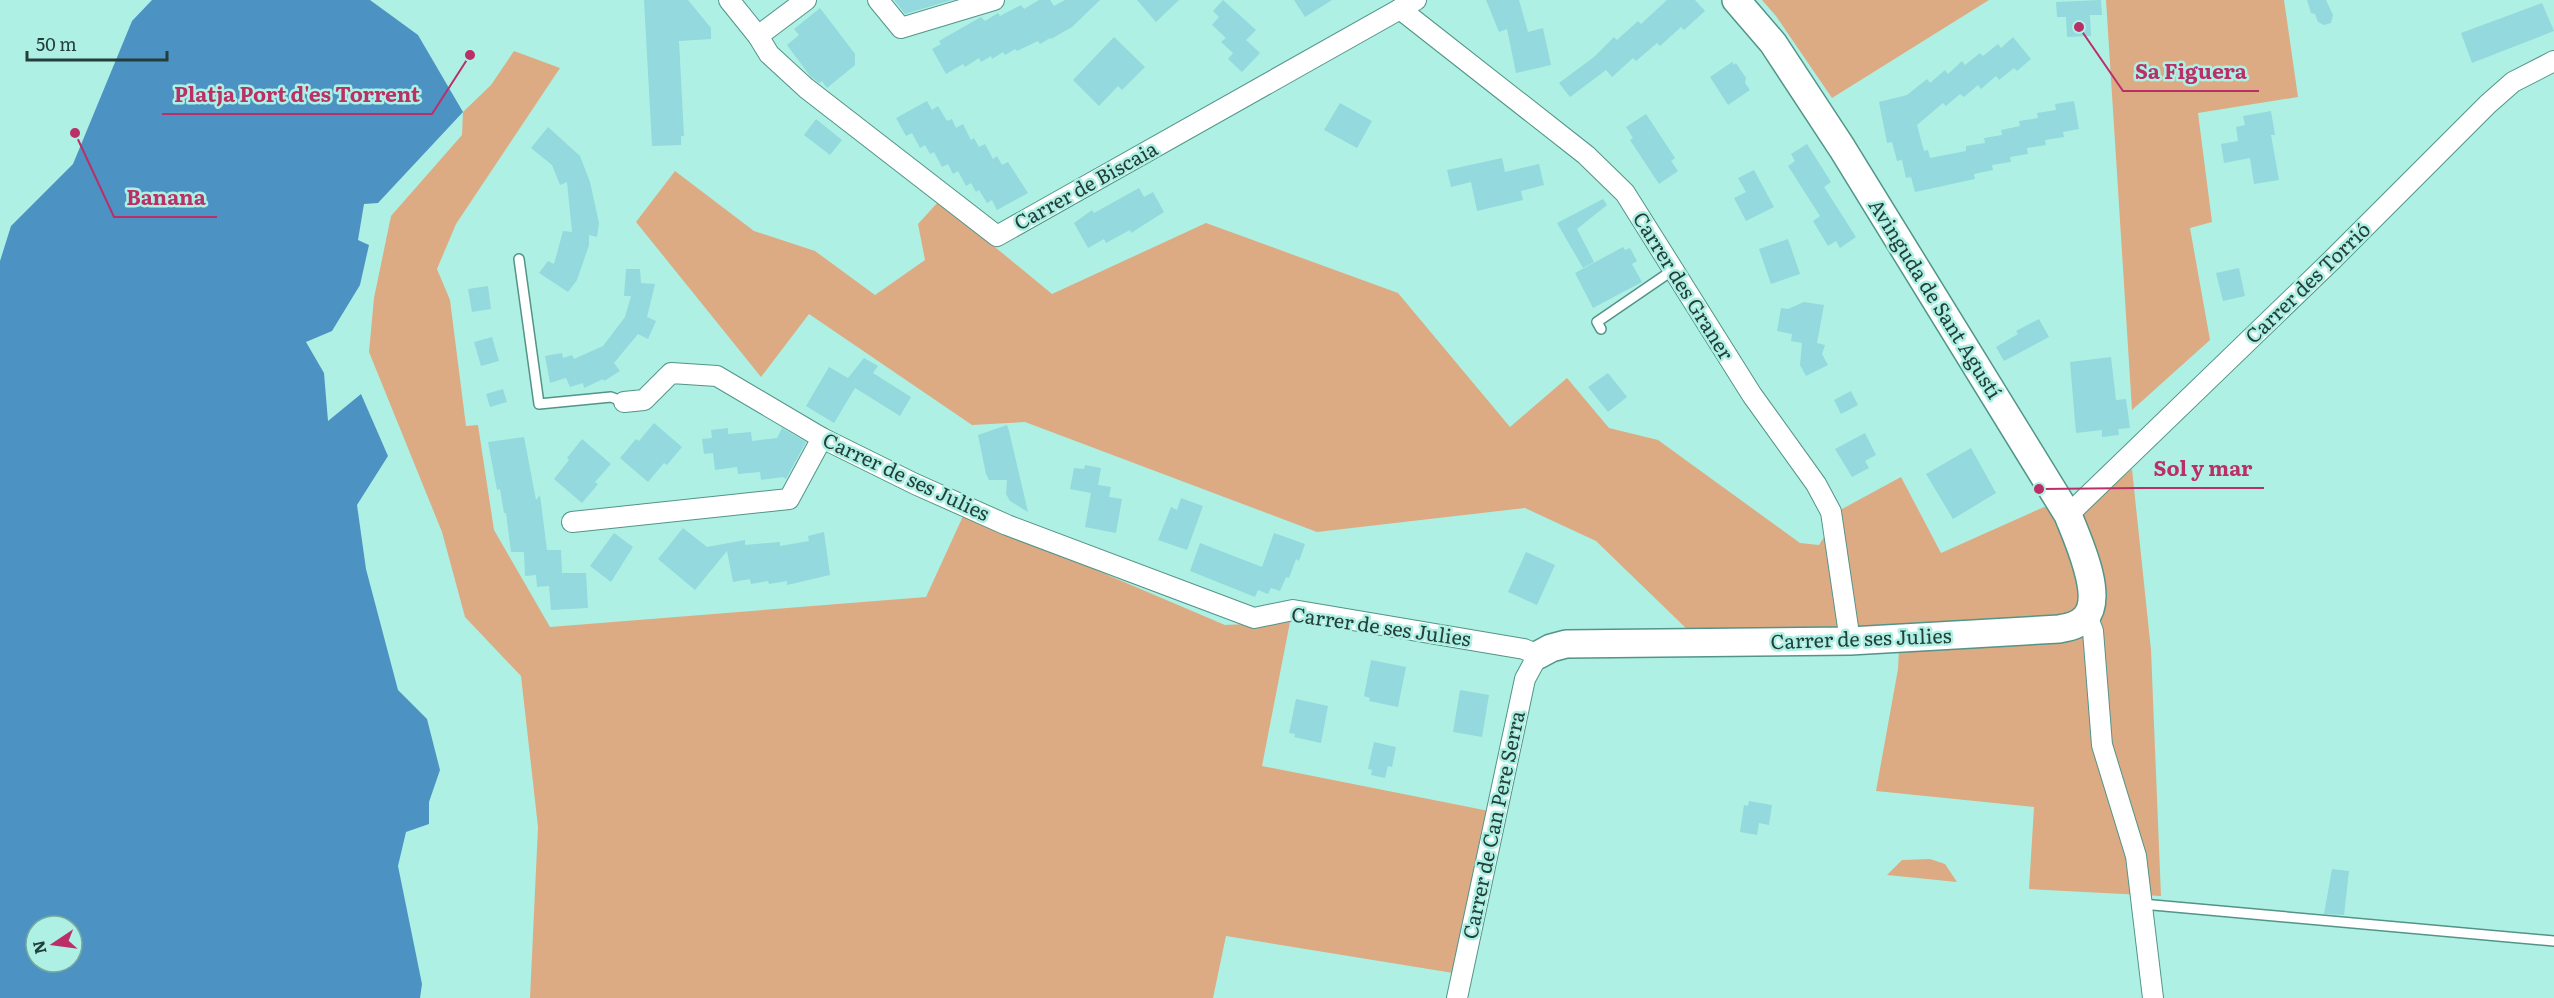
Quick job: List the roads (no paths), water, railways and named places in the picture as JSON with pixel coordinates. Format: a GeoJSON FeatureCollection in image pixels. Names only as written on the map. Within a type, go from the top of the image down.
{"type":"FeatureCollection","features":[{"type":"Feature","properties":{"kind":"street"},"geometry":{"type":"LineString","coordinates":[[729,0],[758,36],[806,0]]}},
{"type":"Feature","properties":{"kind":"street"},"geometry":{"type":"LineString","coordinates":[[878,0],[901,28],[994,0]]}},
{"type":"Feature","properties":{"kind":"street","name":"Avinguda de Sant Agustí"},"geometry":{"type":"LineString","coordinates":[[1736,0],[1773,43],[1842,147],[2068,514],[2088,570],[2092,598],[2087,616]]}},
{"type":"Feature","properties":{"kind":"street","name":"Carrer de Biscaia"},"geometry":{"type":"LineString","coordinates":[[758,36],[769,54],[806,88],[997,236],[1408,4]]}},
{"type":"Feature","properties":{"kind":"street","name":"Carrer des Graner"},"geometry":{"type":"LineString","coordinates":[[1408,4],[1586,155],[1625,193],[1752,395],[1816,484],[1831,512],[1850,641]]}},
{"type":"Feature","properties":{"kind":"street","name":"Carrer des Torrió"},"geometry":{"type":"LineString","coordinates":[[2068,514],[2332,260],[2488,104],[2513,82],[2554,61]]}},
{"type":"Feature","properties":{"kind":"street","name":"Carrer de ses Julies"},"geometry":{"type":"LineString","coordinates":[[624,402],[644,400],[671,373],[717,376],[822,438],[915,484],[1007,525],[1254,618],[1293,610],[1524,649],[1538,656],[1551,648],[1566,644],[1850,641],[2059,629],[2076,625],[2087,616]]}},
{"type":"Feature","properties":{"kind":"street"},"geometry":{"type":"LineString","coordinates":[[572,522],[789,499],[822,438]]}},
{"type":"Feature","properties":{"kind":"street"},"geometry":{"type":"LineString","coordinates":[[2087,616],[2094,631],[2102,745],[2136,856],[2153,998]]}},
{"type":"Feature","properties":{"kind":"street","name":"Carrer de Can Pere Serra"},"geometry":{"type":"LineString","coordinates":[[1457,998],[1525,679],[1538,656]]}},
{"type":"Feature","properties":{"kind":"lane"},"geometry":{"type":"LineString","coordinates":[[519,259],[539,404],[611,397],[624,402]]}},
{"type":"Feature","properties":{"kind":"lane"},"geometry":{"type":"LineString","coordinates":[[1601,329],[1597,322],[1673,270]]}},
{"type":"Feature","properties":{"kind":"lane"},"geometry":{"type":"LineString","coordinates":[[2142,904],[2554,941]]}},
{"type":"Feature","properties":{"kind":"water"},"geometry":{"type":"Polygon","coordinates":[[[152,0],[370,0],[418,35],[463,112],[378,203],[364,204],[358,240],[369,245],[360,285],[332,331],[306,342],[324,373],[328,421],[361,394],[388,456],[357,505],[366,569],[398,690],[427,719],[440,770],[429,802],[429,824],[406,832],[398,866],[422,984],[420,998],[0,998],[0,261],[11,226],[73,164],[132,21],[152,0]]]}},
{"type":"Feature","properties":{"kind":"place","name":"Sa Figuera"},"geometry":{"type":"Point","coordinates":[2079,27]}},
{"type":"Feature","properties":{"kind":"place","name":"Platja Port d'es Torrent"},"geometry":{"type":"Point","coordinates":[470,55]}},
{"type":"Feature","properties":{"kind":"place","name":"Banana"},"geometry":{"type":"Point","coordinates":[75,133]}},
{"type":"Feature","properties":{"kind":"place","name":"Sol y mar"},"geometry":{"type":"Point","coordinates":[2039,489]}}]}
